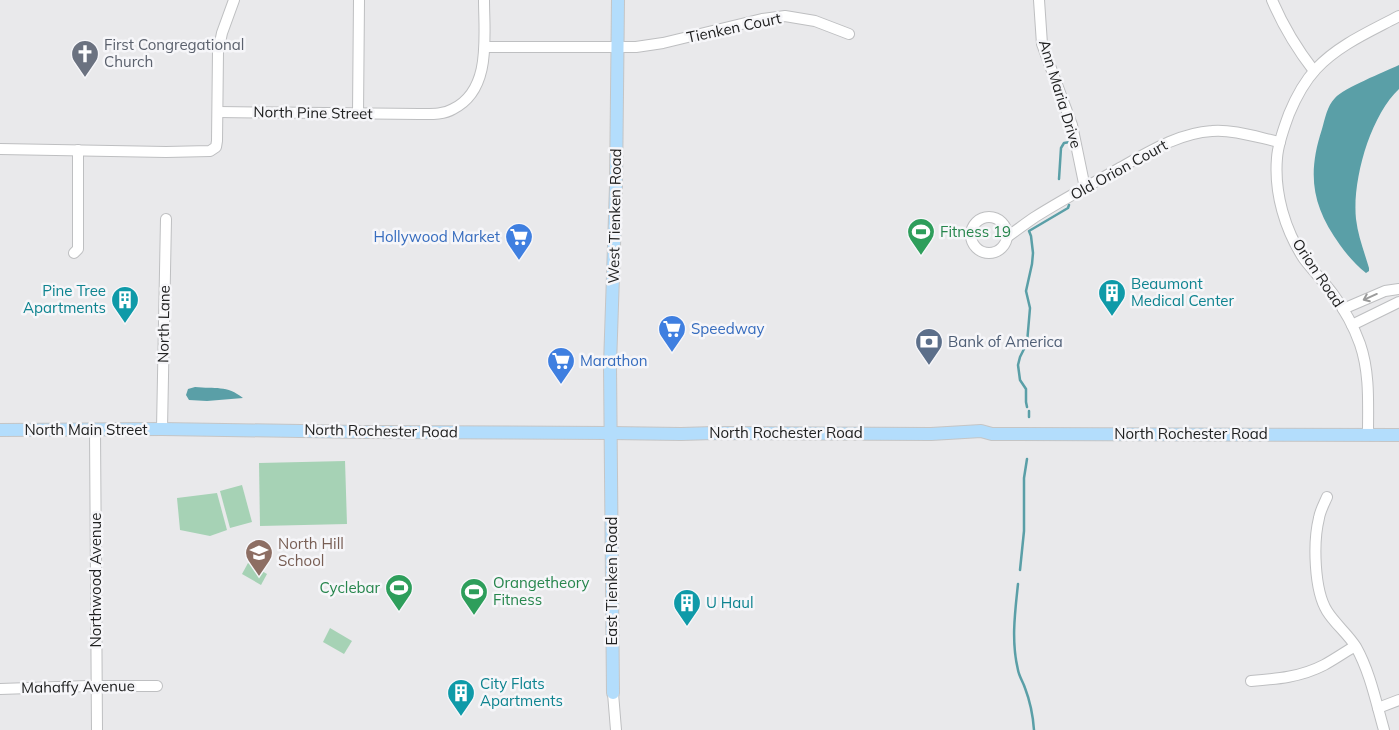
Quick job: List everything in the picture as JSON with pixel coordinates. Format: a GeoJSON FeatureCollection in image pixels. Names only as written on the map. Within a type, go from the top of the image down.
{"type":"FeatureCollection","features":[{"type":"Feature","properties":{"kind":"main road","name":"West Tienken Road"},"geometry":{"type":"LineString","coordinates":[[611,433],[610,365],[616,186],[618,0]]}},
{"type":"Feature","properties":{"kind":"main road","name":"North Rochester Road"},"geometry":{"type":"LineString","coordinates":[[168,429],[681,434],[931,434],[981,431],[992,434],[1399,434]]}},
{"type":"Feature","properties":{"kind":"main road","name":"North Main Street"},"geometry":{"type":"LineString","coordinates":[[0,430],[168,429]]}},
{"type":"Feature","properties":{"kind":"main road","name":"East Tienken Road"},"geometry":{"type":"LineString","coordinates":[[611,433],[613,694]]}},
{"type":"Feature","properties":{"kind":"street"},"geometry":{"type":"LineString","coordinates":[[0,149],[210,151],[216,147],[219,44],[234,0]]}},
{"type":"Feature","properties":{"kind":"street"},"geometry":{"type":"LineString","coordinates":[[358,114],[359,0]]}},
{"type":"Feature","properties":{"kind":"street","name":"North Pine Street"},"geometry":{"type":"LineString","coordinates":[[218,112],[419,114],[441,113],[453,109],[471,95],[482,69],[485,56],[484,0]]}},
{"type":"Feature","properties":{"kind":"street","name":"Ann Maria Drive"},"geometry":{"type":"LineString","coordinates":[[1039,0],[1042,44],[1072,124],[1085,188]]}},
{"type":"Feature","properties":{"kind":"street"},"geometry":{"type":"LineString","coordinates":[[1272,0],[1291,40],[1314,71]]}},
{"type":"Feature","properties":{"kind":"street","name":"Tienken Court"},"geometry":{"type":"LineString","coordinates":[[618,48],[636,48],[663,44],[780,16],[796,17],[849,34]]}},
{"type":"Feature","properties":{"kind":"street","name":"Orion Road"},"geometry":{"type":"LineString","coordinates":[[1368,434],[1366,367],[1359,342],[1343,309],[1304,258],[1286,224],[1277,180],[1277,157],[1285,124],[1301,87],[1314,71],[1337,51],[1399,16]]}},
{"type":"Feature","properties":{"kind":"street"},"geometry":{"type":"LineString","coordinates":[[485,48],[618,48]]}},
{"type":"Feature","properties":{"kind":"street","name":"Old Orion Court"},"geometry":{"type":"LineString","coordinates":[[1007,237],[1085,188],[1160,145],[1200,132],[1215,130],[1280,142]]}},
{"type":"Feature","properties":{"kind":"street"},"geometry":{"type":"LineString","coordinates":[[74,253],[78,249],[78,150]]}},
{"type":"Feature","properties":{"kind":"street"},"geometry":{"type":"LineString","coordinates":[[993,218],[1003,224],[1006,228],[1007,237],[1002,248],[998,251],[992,253],[981,251],[973,244],[973,228],[981,220],[993,218]]}},
{"type":"Feature","properties":{"kind":"street","name":"North Lane"},"geometry":{"type":"LineString","coordinates":[[166,220],[168,429]]}},
{"type":"Feature","properties":{"kind":"street"},"geometry":{"type":"LineString","coordinates":[[1003,224],[1023,226]]}},
{"type":"Feature","properties":{"kind":"street"},"geometry":{"type":"LineString","coordinates":[[1343,309],[1385,291],[1399,289]]}},
{"type":"Feature","properties":{"kind":"street"},"geometry":{"type":"LineString","coordinates":[[1352,325],[1399,302]]}},
{"type":"Feature","properties":{"kind":"street","name":"Northwood Avenue"},"geometry":{"type":"LineString","coordinates":[[95,430],[97,730]]}},
{"type":"Feature","properties":{"kind":"street"},"geometry":{"type":"LineString","coordinates":[[1327,497],[1319,517],[1316,540],[1317,584],[1328,612],[1355,646],[1364,664],[1384,730]]}},
{"type":"Feature","properties":{"kind":"street"},"geometry":{"type":"LineString","coordinates":[[1251,681],[1282,678],[1308,672],[1325,665],[1355,646]]}},
{"type":"Feature","properties":{"kind":"street","name":"Mahaffy Avenue"},"geometry":{"type":"LineString","coordinates":[[0,689],[157,686]]}},
{"type":"Feature","properties":{"kind":"street","name":"East Tienken Road"},"geometry":{"type":"LineString","coordinates":[[613,694],[616,730]]}},
{"type":"Feature","properties":{"kind":"street"},"geometry":{"type":"LineString","coordinates":[[1378,708],[1399,700]]}},
{"type":"Feature","properties":{"kind":"green space"},"geometry":{"type":"Polygon","coordinates":[[[345,461],[347,524],[260,526],[259,463],[345,461]]]}},
{"type":"Feature","properties":{"kind":"green space"},"geometry":{"type":"Polygon","coordinates":[[[242,485],[252,522],[230,528],[220,491],[242,485]]]}},
{"type":"Feature","properties":{"kind":"green space"},"geometry":{"type":"Polygon","coordinates":[[[217,493],[227,530],[210,536],[180,530],[177,498],[217,493]]]}},
{"type":"Feature","properties":{"kind":"green space"},"geometry":{"type":"Polygon","coordinates":[[[248,563],[267,574],[261,585],[242,574],[248,563]]]}},
{"type":"Feature","properties":{"kind":"green space"},"geometry":{"type":"Polygon","coordinates":[[[330,628],[352,641],[344,654],[323,642],[330,628]]]}},
{"type":"Feature","properties":{"kind":"water"},"geometry":{"type":"Polygon","coordinates":[[[1399,65],[1399,89],[1379,115],[1365,150],[1357,186],[1356,219],[1369,268],[1369,271],[1366,273],[1343,249],[1323,217],[1315,190],[1314,176],[1317,146],[1330,105],[1335,98],[1355,85],[1399,65]]]}},
{"type":"Feature","properties":{"kind":"water"},"geometry":{"type":"Polygon","coordinates":[[[195,387],[226,389],[243,398],[207,401],[189,400],[186,395],[188,389],[195,387]]]}},
{"type":"Feature","properties":{"kind":"waterway"},"geometry":{"type":"LineString","coordinates":[[1059,179],[1061,148],[1064,143],[1070,142]]}},
{"type":"Feature","properties":{"kind":"waterway"},"geometry":{"type":"LineString","coordinates":[[1027,407],[1026,389],[1020,380],[1018,365],[1027,343],[1030,308],[1026,291],[1033,253],[1029,231],[1068,208],[1069,205]]}},
{"type":"Feature","properties":{"kind":"waterway"},"geometry":{"type":"LineString","coordinates":[[1029,411],[1029,417]]}},
{"type":"Feature","properties":{"kind":"waterway"},"geometry":{"type":"LineString","coordinates":[[1020,570],[1024,531],[1024,478],[1027,459]]}},
{"type":"Feature","properties":{"kind":"waterway"},"geometry":{"type":"LineString","coordinates":[[1018,584],[1014,627],[1016,659],[1030,703],[1034,730]]}},
{"type":"Feature","properties":{"kind":"place","name":"First Congregational Church"},"geometry":{"type":"Point","coordinates":[85,78]}},
{"type":"Feature","properties":{"kind":"place","name":"Fitness 19"},"geometry":{"type":"Point","coordinates":[921,256]}},
{"type":"Feature","properties":{"kind":"place","name":"Hollywood Market"},"geometry":{"type":"Point","coordinates":[519,261]}},
{"type":"Feature","properties":{"kind":"place","name":"Beaumont Medical Center"},"geometry":{"type":"Point","coordinates":[1112,317]}},
{"type":"Feature","properties":{"kind":"place","name":"Pine Tree Apartments"},"geometry":{"type":"Point","coordinates":[125,324]}},
{"type":"Feature","properties":{"kind":"place","name":"Speedway"},"geometry":{"type":"Point","coordinates":[672,353]}},
{"type":"Feature","properties":{"kind":"place","name":"Bank of America"},"geometry":{"type":"Point","coordinates":[929,366]}},
{"type":"Feature","properties":{"kind":"place","name":"Marathon"},"geometry":{"type":"Point","coordinates":[561,385]}},
{"type":"Feature","properties":{"kind":"place","name":"North Hill School"},"geometry":{"type":"Point","coordinates":[259,577]}},
{"type":"Feature","properties":{"kind":"place","name":"Cyclebar"},"geometry":{"type":"Point","coordinates":[399,612]}},
{"type":"Feature","properties":{"kind":"place","name":"Orangetheory Fitness"},"geometry":{"type":"Point","coordinates":[474,616]}},
{"type":"Feature","properties":{"kind":"place","name":"U Haul"},"geometry":{"type":"Point","coordinates":[687,627]}},
{"type":"Feature","properties":{"kind":"place","name":"City Flats Apartments"},"geometry":{"type":"Point","coordinates":[461,717]}}]}
